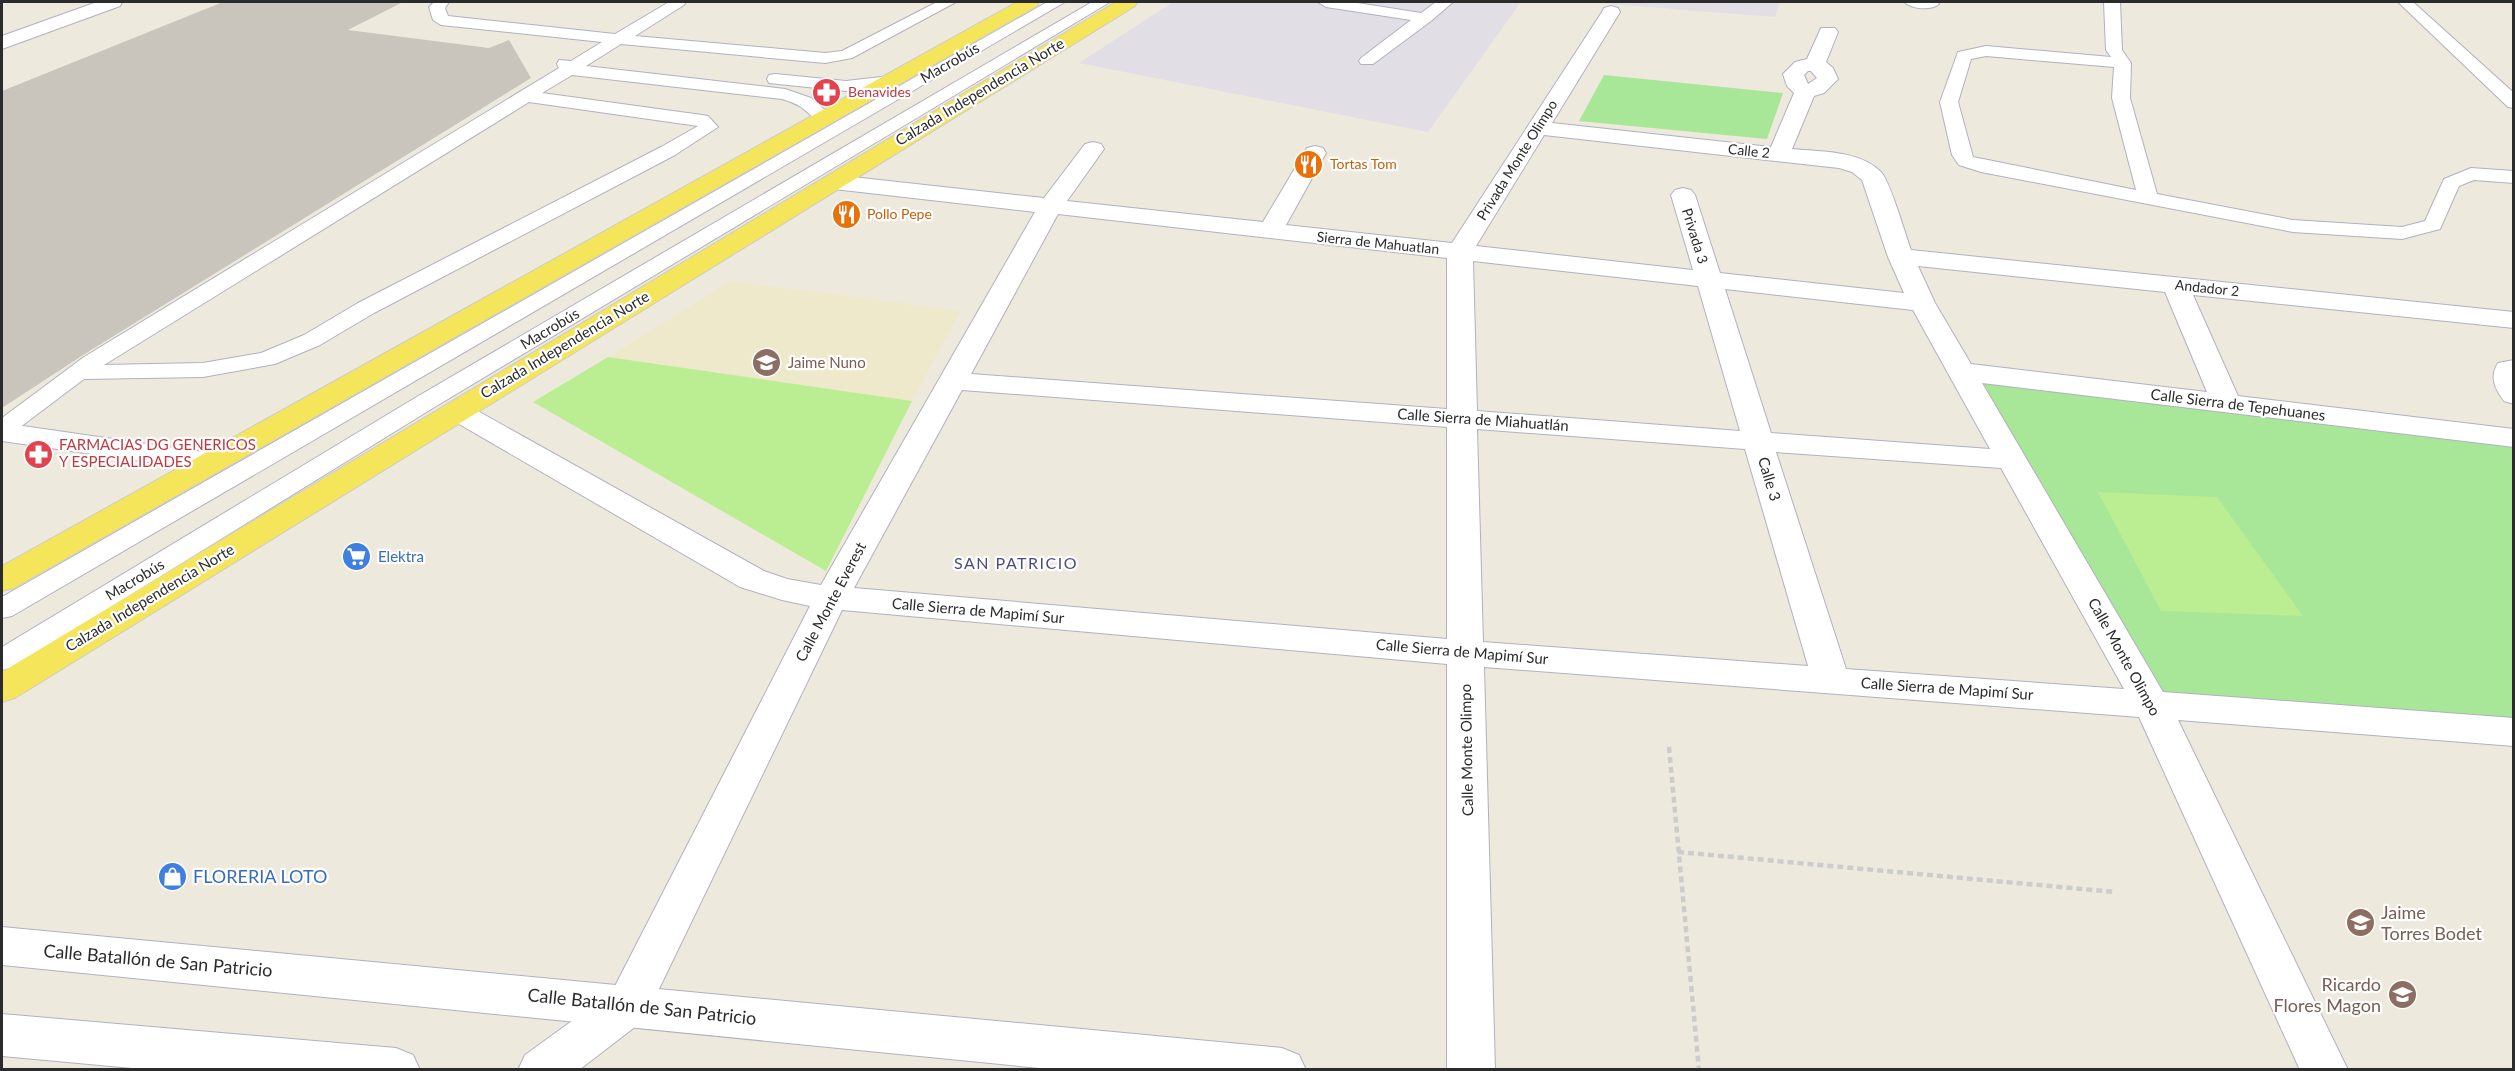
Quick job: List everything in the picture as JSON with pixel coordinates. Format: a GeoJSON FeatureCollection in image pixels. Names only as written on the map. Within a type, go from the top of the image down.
{"type":"FeatureCollection","features":[{"type":"Feature","properties":{"kind":"main road"},"geometry":{"type":"LineString","coordinates":[[2,580],[1030,2]]}},
{"type":"Feature","properties":{"kind":"main road","name":"Calzada Independencia Norte"},"geometry":{"type":"LineString","coordinates":[[2,689],[1128,2]]}},
{"type":"Feature","properties":{"kind":"street"},"geometry":{"type":"LineString","coordinates":[[7,37],[113,2]]}},
{"type":"Feature","properties":{"kind":"street","name":"Privada Monte Olimpo"},"geometry":{"type":"LineString","coordinates":[[1460,251],[1611,12]]}},
{"type":"Feature","properties":{"kind":"street"},"geometry":{"type":"LineString","coordinates":[[1779,154],[1805,91],[1817,89],[1828,79],[1826,72],[1815,64],[1828,32]]}},
{"type":"Feature","properties":{"kind":"street","name":"Calle 2"},"geometry":{"type":"LineString","coordinates":[[1538,128],[1842,161],[1860,167],[1873,177],[1901,257]]}},
{"type":"Feature","properties":{"kind":"street","name":"Calle Monte Everest"},"geometry":{"type":"LineString","coordinates":[[628,1005],[831,598],[1050,207],[1093,148]]}},
{"type":"Feature","properties":{"kind":"street"},"geometry":{"type":"LineString","coordinates":[[1270,231],[1315,153]]}},
{"type":"Feature","properties":{"kind":"street","name":"Sierra de Mahuatlan"},"geometry":{"type":"LineString","coordinates":[[834,182],[1708,277],[1922,303]]}},
{"type":"Feature","properties":{"kind":"street","name":"Privada 3"},"geometry":{"type":"LineString","coordinates":[[1683,195],[1708,277]]}},
{"type":"Feature","properties":{"kind":"street","name":"Calle Monte Olimpo"},"geometry":{"type":"LineString","coordinates":[[1460,251],[1472,1070]]}},
{"type":"Feature","properties":{"kind":"street","name":"Calle Monte Olimpo"},"geometry":{"type":"LineString","coordinates":[[1901,257],[1922,303],[2152,705],[2324,1070]]}},
{"type":"Feature","properties":{"kind":"street","name":"Andador 2"},"geometry":{"type":"LineString","coordinates":[[1901,257],[2514,320]]}},
{"type":"Feature","properties":{"kind":"street","name":"Calle 3"},"geometry":{"type":"LineString","coordinates":[[1708,277],[1831,681]]}},
{"type":"Feature","properties":{"kind":"street"},"geometry":{"type":"LineString","coordinates":[[2175,285],[2227,404]]}},
{"type":"Feature","properties":{"kind":"street"},"geometry":{"type":"LineString","coordinates":[[2514,368],[2508,369],[2507,381],[2514,395]]}},
{"type":"Feature","properties":{"kind":"street","name":"Calle Sierra de Tepehuanes"},"geometry":{"type":"LineString","coordinates":[[1963,372],[2514,438]]}},
{"type":"Feature","properties":{"kind":"street","name":"Calle Sierra de Miahuatlán"},"geometry":{"type":"LineString","coordinates":[[953,381],[2013,460]]}},
{"type":"Feature","properties":{"kind":"street","name":"Calle Sierra de Mapimí Sur"},"geometry":{"type":"LineString","coordinates":[[457,411],[752,579],[782,590],[831,598],[1466,653],[2514,732]]}},
{"type":"Feature","properties":{"kind":"street"},"geometry":{"type":"LineString","coordinates":[[2,431],[210,462]]}},
{"type":"Feature","properties":{"kind":"street","name":"Calle Batallón de San Patricio"},"geometry":{"type":"LineString","coordinates":[[2,946],[1282,1070]]}},
{"type":"Feature","properties":{"kind":"street"},"geometry":{"type":"LineString","coordinates":[[542,1070],[628,1005]]}},
{"type":"Feature","properties":{"kind":"street"},"geometry":{"type":"LineString","coordinates":[[2,1035],[396,1070]]}},
{"type":"Feature","properties":{"kind":"lane"},"geometry":{"type":"LineString","coordinates":[[442,2],[437,7],[441,20],[825,58],[846,55],[948,2]]}},
{"type":"Feature","properties":{"kind":"lane"},"geometry":{"type":"LineString","coordinates":[[2,431],[79,372],[615,39],[679,2]]}},
{"type":"Feature","properties":{"kind":"lane","name":"Macrobús"},"geometry":{"type":"LineString","coordinates":[[2,609],[1057,2]]}},
{"type":"Feature","properties":{"kind":"lane","name":"Macrobús"},"geometry":{"type":"LineString","coordinates":[[2,660],[424,403],[1102,2]]}},
{"type":"Feature","properties":{"kind":"lane"},"geometry":{"type":"LineString","coordinates":[[1326,2],[1426,18]]}},
{"type":"Feature","properties":{"kind":"lane"},"geometry":{"type":"LineString","coordinates":[[1367,61],[1445,2]]}},
{"type":"Feature","properties":{"kind":"lane"},"geometry":{"type":"LineString","coordinates":[[1912,2],[1931,4]]}},
{"type":"Feature","properties":{"kind":"lane"},"geometry":{"type":"LineString","coordinates":[[2112,2],[2114,50],[2123,63],[2121,98],[2148,198]]}},
{"type":"Feature","properties":{"kind":"lane"},"geometry":{"type":"LineString","coordinates":[[2405,2],[2514,103]]}},
{"type":"Feature","properties":{"kind":"lane"},"geometry":{"type":"LineString","coordinates":[[550,32],[568,69]]}},
{"type":"Feature","properties":{"kind":"lane"},"geometry":{"type":"LineString","coordinates":[[2123,63],[1986,51],[1964,55],[1949,102],[1961,155],[1966,161],[1980,166],[2293,226],[2402,233],[2433,225],[2451,183],[2472,174],[2514,177]]}},
{"type":"Feature","properties":{"kind":"lane"},"geometry":{"type":"LineString","coordinates":[[588,57],[822,84],[865,85],[890,81]]}},
{"type":"Feature","properties":{"kind":"lane"},"geometry":{"type":"LineString","coordinates":[[568,69],[785,94],[805,102],[825,118]]}},
{"type":"Feature","properties":{"kind":"lane"},"geometry":{"type":"LineString","coordinates":[[79,372],[203,370],[267,359],[312,340],[366,308],[668,151],[709,127],[702,120],[525,96]]}},
{"type":"Feature","properties":{"kind":"path"},"geometry":{"type":"LineString","coordinates":[[1668,747],[1699,1070]]}},
{"type":"Feature","properties":{"kind":"path"},"geometry":{"type":"LineString","coordinates":[[1678,852],[2115,892]]}},
{"type":"Feature","properties":{"kind":"shaded area"},"geometry":{"type":"Polygon","coordinates":[[[1173,2],[1521,2],[1428,132],[1079,63],[1173,2]]]}},
{"type":"Feature","properties":{"kind":"shaded area"},"geometry":{"type":"Polygon","coordinates":[[[1585,2],[1780,2],[1775,17],[1585,2]]]}},
{"type":"Feature","properties":{"kind":"shaded area"},"geometry":{"type":"Polygon","coordinates":[[[731,281],[961,311],[912,401],[608,357],[731,281]]]}},
{"type":"Feature","properties":{"kind":"green space"},"geometry":{"type":"Polygon","coordinates":[[[1604,75],[1783,93],[1767,139],[1579,121],[1604,75]]]}},
{"type":"Feature","properties":{"kind":"green space"},"geometry":{"type":"Polygon","coordinates":[[[608,357],[912,401],[826,571],[533,402],[608,357]]]}},
{"type":"Feature","properties":{"kind":"green space"},"geometry":{"type":"Polygon","coordinates":[[[1963,372],[2513,438],[2513,732],[2152,705],[1963,372]]]}},
{"type":"Feature","properties":{"kind":"green space"},"geometry":{"type":"Polygon","coordinates":[[[2098,492],[2217,497],[2303,616],[2161,611],[2098,492]]]}},
{"type":"Feature","properties":{"kind":"building"},"geometry":{"type":"Polygon","coordinates":[[[223,2],[403,2],[348,30],[489,48],[509,40],[531,78],[83,355],[2,408],[2,91],[223,2]]]}},
{"type":"Feature","properties":{"kind":"place","name":"Benavides"},"geometry":{"type":"Point","coordinates":[827,92]}},
{"type":"Feature","properties":{"kind":"place","name":"Tortas Tom"},"geometry":{"type":"Point","coordinates":[1309,164]}},
{"type":"Feature","properties":{"kind":"place","name":"Pollo Pepe"},"geometry":{"type":"Point","coordinates":[846,214]}},
{"type":"Feature","properties":{"kind":"place","name":"Jaime Nuno"},"geometry":{"type":"Point","coordinates":[767,363]}},
{"type":"Feature","properties":{"kind":"place","name":"FARMACIAS DG GENERICOS Y ESPECIALIDADES"},"geometry":{"type":"Point","coordinates":[38,454]}},
{"type":"Feature","properties":{"kind":"place","name":"Elektra"},"geometry":{"type":"Point","coordinates":[357,557]}},
{"type":"Feature","properties":{"kind":"place","name":"FLORERIA LOTO"},"geometry":{"type":"Point","coordinates":[172,877]}},
{"type":"Feature","properties":{"kind":"place","name":"Jaime Torres Bodet"},"geometry":{"type":"Point","coordinates":[2360,923]}},
{"type":"Feature","properties":{"kind":"place","name":"Ricardo Flores Magon"},"geometry":{"type":"Point","coordinates":[2402,995]}},
{"type":"Feature","properties":{"kind":"district","name":"SAN PATRICIO"},"geometry":{"type":"Point","coordinates":[1016,563]}}]}
